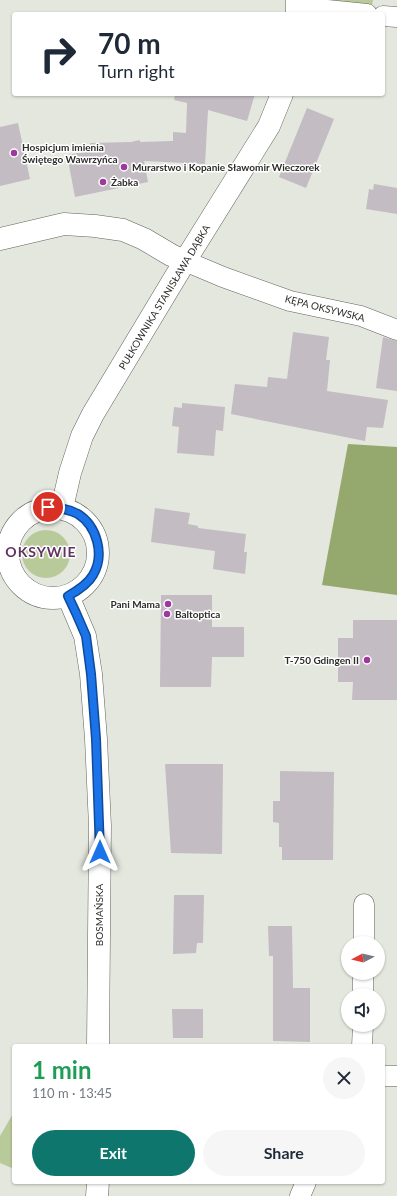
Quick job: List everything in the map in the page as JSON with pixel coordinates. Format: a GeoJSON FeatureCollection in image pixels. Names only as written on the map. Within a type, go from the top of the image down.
{"type":"FeatureCollection","features":[{"type":"Feature","properties":{"kind":"street"},"geometry":{"type":"LineString","coordinates":[[297,7],[347,12]]}},
{"type":"Feature","properties":{"kind":"street"},"geometry":{"type":"LineString","coordinates":[[385,16],[397,17]]}},
{"type":"Feature","properties":{"kind":"street","name":"PUŁKOWNIKA STANISŁAWA DĄBKA"},"geometry":{"type":"LineString","coordinates":[[62,508],[69,477],[82,436],[93,414],[185,261],[269,126],[281,96]]}},
{"type":"Feature","properties":{"kind":"street"},"geometry":{"type":"LineString","coordinates":[[0,239],[64,224],[102,227],[122,230],[137,236],[185,261]]}},
{"type":"Feature","properties":{"kind":"street","name":"KĘPA OKSYWSKA"},"geometry":{"type":"LineString","coordinates":[[185,261],[223,277],[290,301],[361,316],[397,330]]}},
{"type":"Feature","properties":{"kind":"street"},"geometry":{"type":"LineString","coordinates":[[48,507],[62,508],[78,514],[90,526],[98,542],[98,558],[93,575],[82,587],[68,596],[50,599],[33,594],[5,570],[9,541],[14,528],[24,518],[35,511],[48,507]]}},
{"type":"Feature","properties":{"kind":"street","name":"BOSMAŃSKA"},"geometry":{"type":"LineString","coordinates":[[68,596],[86,636],[91,674],[96,739],[100,826],[98,1044]]}},
{"type":"Feature","properties":{"kind":"street"},"geometry":{"type":"LineString","coordinates":[[364,904],[364,936]]}},
{"type":"Feature","properties":{"kind":"street"},"geometry":{"type":"LineString","coordinates":[[362,1044],[363,1032]]}},
{"type":"Feature","properties":{"kind":"street"},"geometry":{"type":"LineString","coordinates":[[385,1076],[397,1076]]}},
{"type":"Feature","properties":{"kind":"street"},"geometry":{"type":"LineString","coordinates":[[98,1184],[98,1196]]}},
{"type":"Feature","properties":{"kind":"street"},"geometry":{"type":"LineString","coordinates":[[300,1196],[305,1184]]}},
{"type":"Feature","properties":{"kind":"green space"},"geometry":{"type":"Polygon","coordinates":[[[328,0],[373,0],[372,6],[328,0]]]}},
{"type":"Feature","properties":{"kind":"green space"},"geometry":{"type":"Polygon","coordinates":[[[348,444],[397,447],[397,595],[322,585],[348,444]]]}},
{"type":"Feature","properties":{"kind":"green space"},"geometry":{"type":"Polygon","coordinates":[[[46,530],[55,532],[63,537],[68,545],[70,554],[68,563],[63,571],[55,576],[46,578],[37,576],[29,571],[24,563],[22,554],[24,545],[29,537],[37,532],[46,530]]]}},
{"type":"Feature","properties":{"kind":"green space"},"geometry":{"type":"Polygon","coordinates":[[[12,1115],[12,1168],[0,1163],[0,1136],[12,1115]]]}},
{"type":"Feature","properties":{"kind":"building"},"geometry":{"type":"Polygon","coordinates":[[[175,96],[254,96],[247,121],[208,110],[205,164],[144,161],[148,182],[75,197],[67,155],[90,151],[90,143],[131,142],[140,140],[140,142],[173,141],[173,132],[186,133],[187,103],[174,100],[175,96]]]}},
{"type":"Feature","properties":{"kind":"building"},"geometry":{"type":"Polygon","coordinates":[[[307,108],[334,119],[306,188],[279,177],[307,108]]]}},
{"type":"Feature","properties":{"kind":"building","name":"Hospicjum imienia Świętego Wawrzyńca"},"geometry":{"type":"Polygon","coordinates":[[[18,123],[30,179],[0,186],[0,127],[18,123]]]}},
{"type":"Feature","properties":{"kind":"building"},"geometry":{"type":"Polygon","coordinates":[[[374,184],[397,188],[397,214],[366,209],[369,189],[373,190],[374,184]]]}},
{"type":"Feature","properties":{"kind":"building"},"geometry":{"type":"Polygon","coordinates":[[[293,332],[329,337],[326,360],[330,360],[327,391],[388,400],[383,428],[367,427],[365,441],[231,414],[235,384],[267,387],[268,377],[287,379],[293,332]]]}},
{"type":"Feature","properties":{"kind":"building"},"geometry":{"type":"Polygon","coordinates":[[[383,337],[397,341],[397,391],[376,388],[383,337]]]}},
{"type":"Feature","properties":{"kind":"building"},"geometry":{"type":"Polygon","coordinates":[[[182,403],[225,407],[223,431],[216,430],[214,456],[177,453],[179,427],[172,426],[174,407],[182,408],[182,403]]]}},
{"type":"Feature","properties":{"kind":"building"},"geometry":{"type":"Polygon","coordinates":[[[155,508],[190,513],[188,524],[198,526],[198,528],[246,534],[244,552],[247,552],[245,574],[213,569],[215,551],[151,542],[155,508]]]}},
{"type":"Feature","properties":{"kind":"building"},"geometry":{"type":"Polygon","coordinates":[[[161,595],[212,595],[212,627],[244,627],[244,657],[212,657],[211,687],[160,687],[161,595]]]}},
{"type":"Feature","properties":{"kind":"building","name":"T-750 Gdingen II"},"geometry":{"type":"Polygon","coordinates":[[[353,620],[397,620],[397,700],[352,700],[353,682],[338,682],[338,638],[353,638],[353,620]]]}},
{"type":"Feature","properties":{"kind":"building"},"geometry":{"type":"Polygon","coordinates":[[[165,764],[223,764],[222,854],[171,853],[165,764]]]}},
{"type":"Feature","properties":{"kind":"building"},"geometry":{"type":"Polygon","coordinates":[[[280,771],[334,772],[333,860],[282,860],[282,847],[279,847],[279,823],[273,822],[273,801],[280,801],[280,771]]]}},
{"type":"Feature","properties":{"kind":"building"},"geometry":{"type":"Polygon","coordinates":[[[174,895],[204,895],[203,943],[197,943],[196,953],[173,954],[174,895]]]}},
{"type":"Feature","properties":{"kind":"building"},"geometry":{"type":"Polygon","coordinates":[[[268,926],[292,926],[293,988],[310,988],[310,1042],[273,1041],[273,956],[269,956],[268,926]]]}},
{"type":"Feature","properties":{"kind":"building"},"geometry":{"type":"Polygon","coordinates":[[[172,1009],[203,1009],[203,1038],[173,1038],[172,1009]]]}},
{"type":"Feature","properties":{"kind":"place","name":"Hospicjum imienia Świętego Wawrzyńca"},"geometry":{"type":"Point","coordinates":[14,153]}},
{"type":"Feature","properties":{"kind":"place","name":"Murarstwo i Kopanie Sławomir Wieczorek"},"geometry":{"type":"Point","coordinates":[124,167]}},
{"type":"Feature","properties":{"kind":"place","name":"Żabka"},"geometry":{"type":"Point","coordinates":[103,182]}},
{"type":"Feature","properties":{"kind":"place","name":"Pani Mama"},"geometry":{"type":"Point","coordinates":[168,604]}},
{"type":"Feature","properties":{"kind":"place","name":"Baltoptica"},"geometry":{"type":"Point","coordinates":[167,614]}},
{"type":"Feature","properties":{"kind":"place","name":"T-750 Gdingen II"},"geometry":{"type":"Point","coordinates":[367,660]}},
{"type":"Feature","properties":{"kind":"district","name":"OKSYWIE"},"geometry":{"type":"Point","coordinates":[41,551]}},
{"type":"Feature","properties":{"kind":"route"},"geometry":{"type":"LineString","coordinates":[[48,507],[62,508],[78,514],[90,526],[98,542],[98,558],[93,575],[82,587],[68,596],[86,636],[91,674],[96,739],[100,852]]}}]}
